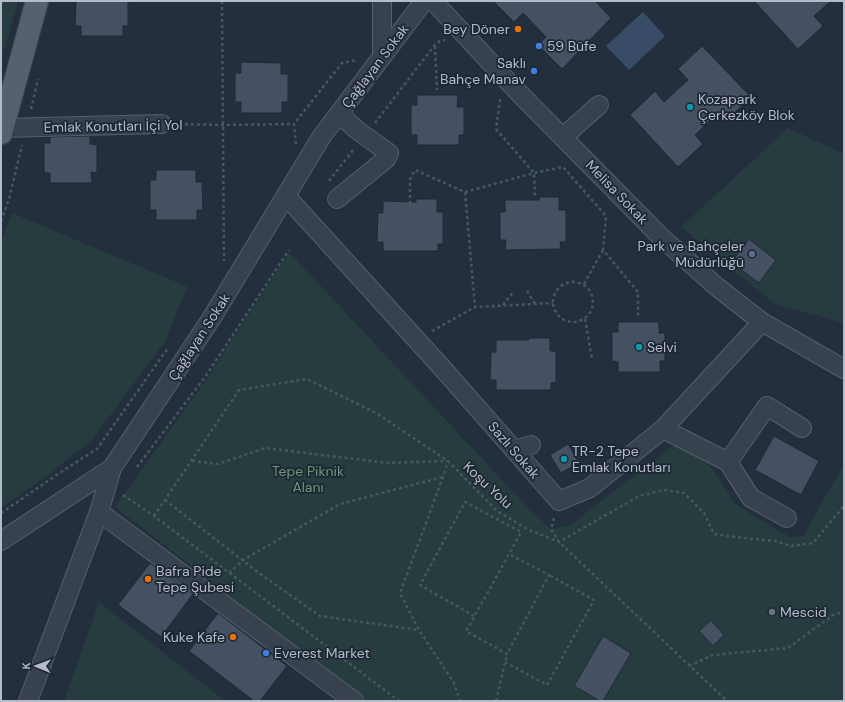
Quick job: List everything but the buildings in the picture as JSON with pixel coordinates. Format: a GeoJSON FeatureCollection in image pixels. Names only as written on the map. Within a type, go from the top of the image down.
{"type":"FeatureCollection","features":[{"type":"Feature","properties":{"kind":"main road"},"geometry":{"type":"LineString","coordinates":[[2,130],[37,1]]}},
{"type":"Feature","properties":{"kind":"street"},"geometry":{"type":"LineString","coordinates":[[382,1],[382,57]]}},
{"type":"Feature","properties":{"kind":"street","name":"Çağlayan Sokak"},"geometry":{"type":"LineString","coordinates":[[28,701],[99,512],[112,468],[211,319],[322,136],[424,1]]}},
{"type":"Feature","properties":{"kind":"street","name":"Melisa Sokak"},"geometry":{"type":"LineString","coordinates":[[433,1],[518,92],[661,237],[717,287],[762,322],[844,369]]}},
{"type":"Feature","properties":{"kind":"street"},"geometry":{"type":"LineString","coordinates":[[563,137],[599,104]]}},
{"type":"Feature","properties":{"kind":"street"},"geometry":{"type":"LineString","coordinates":[[337,199],[386,159],[389,153],[357,130],[339,114]]}},
{"type":"Feature","properties":{"kind":"street","name":"Emlak Konutları İçi Yol"},"geometry":{"type":"LineString","coordinates":[[2,130],[162,124]]}},
{"type":"Feature","properties":{"kind":"street","name":"Sazlı Sokak"},"geometry":{"type":"LineString","coordinates":[[286,196],[444,370],[559,502]]}},
{"type":"Feature","properties":{"kind":"street"},"geometry":{"type":"LineString","coordinates":[[559,502],[590,488],[663,429],[762,322]]}},
{"type":"Feature","properties":{"kind":"street"},"geometry":{"type":"LineString","coordinates":[[728,462],[767,406],[802,428]]}},
{"type":"Feature","properties":{"kind":"street"},"geometry":{"type":"LineString","coordinates":[[663,429],[728,462],[751,498],[787,518]]}},
{"type":"Feature","properties":{"kind":"street"},"geometry":{"type":"LineString","coordinates":[[514,450],[531,445]]}},
{"type":"Feature","properties":{"kind":"street"},"geometry":{"type":"LineString","coordinates":[[1,541],[112,468]]}},
{"type":"Feature","properties":{"kind":"street"},"geometry":{"type":"LineString","coordinates":[[99,512],[354,701]]}},
{"type":"Feature","properties":{"kind":"path"},"geometry":{"type":"LineString","coordinates":[[222,1],[224,267],[228,261]]}},
{"type":"Feature","properties":{"kind":"path"},"geometry":{"type":"LineString","coordinates":[[370,121],[374,124],[435,46],[440,41],[449,40]]}},
{"type":"Feature","properties":{"kind":"path"},"geometry":{"type":"LineString","coordinates":[[435,46],[437,90]]}},
{"type":"Feature","properties":{"kind":"path"},"geometry":{"type":"LineString","coordinates":[[296,145],[294,124],[342,63],[360,59]]}},
{"type":"Feature","properties":{"kind":"path"},"geometry":{"type":"LineString","coordinates":[[500,98],[496,129],[534,173],[535,198]]}},
{"type":"Feature","properties":{"kind":"path","name":"Emlak Konutları İçi Yol"},"geometry":{"type":"LineString","coordinates":[[162,124],[294,124]]}},
{"type":"Feature","properties":{"kind":"path"},"geometry":{"type":"LineString","coordinates":[[327,183],[354,148]]}},
{"type":"Feature","properties":{"kind":"path"},"geometry":{"type":"LineString","coordinates":[[410,204],[410,179],[415,170],[465,192],[534,173],[563,167],[606,216],[604,250],[584,284]]}},
{"type":"Feature","properties":{"kind":"path"},"geometry":{"type":"LineString","coordinates":[[465,192],[475,307]]}},
{"type":"Feature","properties":{"kind":"path"},"geometry":{"type":"LineString","coordinates":[[132,472],[205,377],[289,250]]}},
{"type":"Feature","properties":{"kind":"path"},"geometry":{"type":"LineString","coordinates":[[604,250],[638,292],[638,319]]}},
{"type":"Feature","properties":{"kind":"path"},"geometry":{"type":"LineString","coordinates":[[576,281],[584,284],[590,290],[594,298],[594,306],[590,314],[585,319],[576,322],[567,322],[554,310],[553,303],[555,293],[560,286],[567,282],[576,281]]}},
{"type":"Feature","properties":{"kind":"path"},"geometry":{"type":"LineString","coordinates":[[503,306],[514,291]]}},
{"type":"Feature","properties":{"kind":"path"},"geometry":{"type":"LineString","coordinates":[[527,291],[536,304]]}},
{"type":"Feature","properties":{"kind":"path"},"geometry":{"type":"LineString","coordinates":[[430,332],[475,307],[553,303]]}},
{"type":"Feature","properties":{"kind":"path"},"geometry":{"type":"LineString","coordinates":[[585,319],[592,359]]}},
{"type":"Feature","properties":{"kind":"path"},"geometry":{"type":"LineString","coordinates":[[1,514],[97,449],[170,344]]}},
{"type":"Feature","properties":{"kind":"path","name":"Koşu Yolu"},"geometry":{"type":"LineString","coordinates":[[154,516],[239,390],[307,379],[376,412],[448,461],[497,511],[529,530],[559,542]]}},
{"type":"Feature","properties":{"kind":"path"},"geometry":{"type":"LineString","coordinates":[[192,461],[218,464],[265,448],[387,463],[448,461],[400,593],[419,630],[454,683],[460,701]]}},
{"type":"Feature","properties":{"kind":"path"},"geometry":{"type":"LineString","coordinates":[[112,468],[117,490],[124,496],[154,516],[399,701]]}},
{"type":"Feature","properties":{"kind":"path"},"geometry":{"type":"LineString","coordinates":[[229,573],[243,560],[340,504],[443,477]]}},
{"type":"Feature","properties":{"kind":"path"},"geometry":{"type":"LineString","coordinates":[[559,542],[639,496],[664,490],[684,493],[704,513],[714,534],[776,541],[791,546],[813,544],[844,506]]}},
{"type":"Feature","properties":{"kind":"path"},"geometry":{"type":"LineString","coordinates":[[165,500],[243,560],[320,616],[419,630]]}},
{"type":"Feature","properties":{"kind":"path"},"geometry":{"type":"LineString","coordinates":[[474,616],[420,585],[464,502],[521,532],[466,631],[506,654]]}},
{"type":"Feature","properties":{"kind":"path"},"geometry":{"type":"LineString","coordinates":[[559,502],[551,529],[559,542],[727,701]]}},
{"type":"Feature","properties":{"kind":"path"},"geometry":{"type":"LineString","coordinates":[[505,662],[547,685],[594,600],[510,554]]}},
{"type":"Feature","properties":{"kind":"path"},"geometry":{"type":"LineString","coordinates":[[496,701],[506,654],[549,575]]}},
{"type":"Feature","properties":{"kind":"path"},"geometry":{"type":"LineString","coordinates":[[690,666],[713,655],[788,648],[833,615],[844,612]]}},
{"type":"Feature","properties":{"kind":"green space"},"geometry":{"type":"Polygon","coordinates":[[[1,1],[18,1],[1,61],[1,1]]]}},
{"type":"Feature","properties":{"kind":"green space"},"geometry":{"type":"Polygon","coordinates":[[[788,128],[844,154],[844,323],[775,304],[681,227],[788,128]]]}},
{"type":"Feature","properties":{"kind":"green space"},"geometry":{"type":"Polygon","coordinates":[[[12,213],[188,287],[166,340],[92,440],[45,477],[1,508],[1,241],[12,213]]]}},
{"type":"Feature","properties":{"kind":"green space","name":"Tepe Piknik Alanı"},"geometry":{"type":"Polygon","coordinates":[[[289,252],[531,511],[551,529],[570,525],[681,440],[714,471],[736,505],[790,537],[803,536],[844,464],[844,701],[365,701],[115,507],[208,377],[289,252]]]}},
{"type":"Feature","properties":{"kind":"green space"},"geometry":{"type":"Polygon","coordinates":[[[99,602],[225,701],[64,701],[99,602]]]}},
{"type":"Feature","properties":{"kind":"water"},"geometry":{"type":"Polygon","coordinates":[[[643,12],[665,36],[629,70],[606,46],[643,12]]]}},
{"type":"Feature","properties":{"kind":"place","name":"Bey Döner"},"geometry":{"type":"Point","coordinates":[518,29]}},
{"type":"Feature","properties":{"kind":"place","name":"59 Büfe"},"geometry":{"type":"Point","coordinates":[539,46]}},
{"type":"Feature","properties":{"kind":"place","name":"Saklı Bahçe Manav"},"geometry":{"type":"Point","coordinates":[534,71]}},
{"type":"Feature","properties":{"kind":"place","name":"Kozapark Çerkezköy Blok"},"geometry":{"type":"Point","coordinates":[690,107]}},
{"type":"Feature","properties":{"kind":"place","name":"Park ve Bahçeler Müdürlüğü"},"geometry":{"type":"Point","coordinates":[752,254]}},
{"type":"Feature","properties":{"kind":"place","name":"Selvi"},"geometry":{"type":"Point","coordinates":[639,347]}},
{"type":"Feature","properties":{"kind":"place","name":"TR-2 Tepe Emlak Konutları"},"geometry":{"type":"Point","coordinates":[564,459]}},
{"type":"Feature","properties":{"kind":"place","name":"Bafra Pide Tepe Şubesi"},"geometry":{"type":"Point","coordinates":[148,579]}},
{"type":"Feature","properties":{"kind":"place","name":"Mescid"},"geometry":{"type":"Point","coordinates":[772,612]}},
{"type":"Feature","properties":{"kind":"place","name":"Kuke Kafe"},"geometry":{"type":"Point","coordinates":[233,637]}},
{"type":"Feature","properties":{"kind":"place","name":"Everest Market"},"geometry":{"type":"Point","coordinates":[266,653]}}]}
